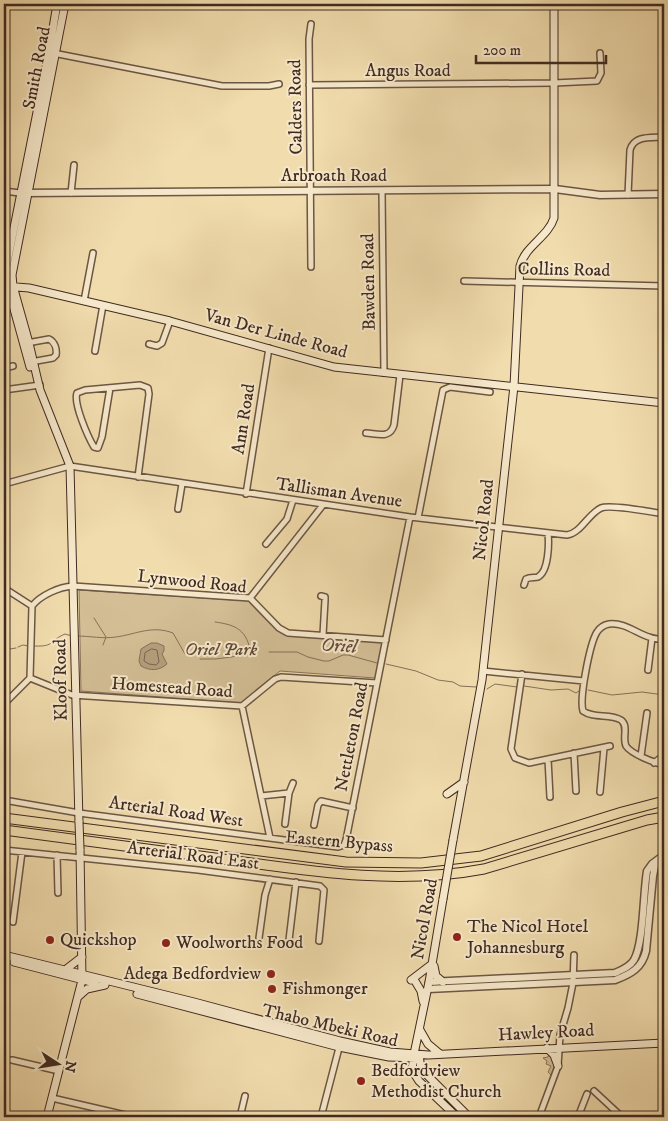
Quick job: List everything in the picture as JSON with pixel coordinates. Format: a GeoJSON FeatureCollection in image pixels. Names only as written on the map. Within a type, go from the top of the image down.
{"type":"FeatureCollection","features":[{"type":"Feature","properties":{"kind":"highway","name":"Eastern Bypass"},"geometry":{"type":"LineString","coordinates":[[4,818],[346,862],[421,863],[458,860],[490,854],[622,812],[664,801]]}},
{"type":"Feature","properties":{"kind":"highway","name":"Eastern Bypass"},"geometry":{"type":"LineString","coordinates":[[4,830],[318,872],[381,877],[422,877],[462,874],[484,870],[634,824],[664,817]]}},
{"type":"Feature","properties":{"kind":"highway"},"geometry":{"type":"LineString","coordinates":[[4,836],[62,838]]}},
{"type":"Feature","properties":{"kind":"main road","name":"Smith Road"},"geometry":{"type":"LineString","coordinates":[[52,53],[57,4]]}},
{"type":"Feature","properties":{"kind":"main road","name":"Smith Road"},"geometry":{"type":"LineString","coordinates":[[7,287],[13,266],[24,193],[52,53],[65,4]]}},
{"type":"Feature","properties":{"kind":"main road","name":"Nicol Road"},"geometry":{"type":"LineString","coordinates":[[416,1056],[416,1045],[429,986],[483,670],[514,386],[520,266],[523,257],[553,222],[555,189],[554,4]]}},
{"type":"Feature","properties":{"kind":"main road","name":"Smith Road"},"geometry":{"type":"LineString","coordinates":[[7,287],[7,259],[24,193]]}},
{"type":"Feature","properties":{"kind":"main road"},"geometry":{"type":"LineString","coordinates":[[4,271],[7,259]]}},
{"type":"Feature","properties":{"kind":"main road"},"geometry":{"type":"LineString","coordinates":[[13,266],[16,279],[26,288],[14,300]]}},
{"type":"Feature","properties":{"kind":"main road","name":"Van Der Linde Road"},"geometry":{"type":"LineString","coordinates":[[7,287],[26,288],[170,321],[334,367],[664,403]]}},
{"type":"Feature","properties":{"kind":"main road","name":"Kloof Road"},"geometry":{"type":"LineString","coordinates":[[7,287],[14,300],[38,387],[70,466],[82,978],[47,1117]]}},
{"type":"Feature","properties":{"kind":"main road"},"geometry":{"type":"LineString","coordinates":[[447,794],[464,782]]}},
{"type":"Feature","properties":{"kind":"main road"},"geometry":{"type":"LineString","coordinates":[[4,955],[82,978],[194,1005],[250,1021]]}},
{"type":"Feature","properties":{"kind":"main road"},"geometry":{"type":"LineString","coordinates":[[65,973],[82,956],[90,971],[102,982]]}},
{"type":"Feature","properties":{"kind":"main road"},"geometry":{"type":"LineString","coordinates":[[4,960],[65,973],[74,984],[78,996],[87,989],[102,982]]}},
{"type":"Feature","properties":{"kind":"main road"},"geometry":{"type":"LineString","coordinates":[[424,1006],[421,991],[413,980],[433,962]]}},
{"type":"Feature","properties":{"kind":"main road"},"geometry":{"type":"LineString","coordinates":[[433,962],[436,976],[443,982]]}},
{"type":"Feature","properties":{"kind":"main road","name":"Thabo Mbeki Road"},"geometry":{"type":"LineString","coordinates":[[250,1021],[290,1028],[340,1044]]}},
{"type":"Feature","properties":{"kind":"main road","name":"Thabo Mbeki Road"},"geometry":{"type":"LineString","coordinates":[[250,1021],[389,1057],[416,1056]]}},
{"type":"Feature","properties":{"kind":"main road"},"geometry":{"type":"LineString","coordinates":[[420,1030],[428,1044],[440,1054]]}},
{"type":"Feature","properties":{"kind":"main road","name":"Hawley Road"},"geometry":{"type":"LineString","coordinates":[[416,1056],[664,1042]]}},
{"type":"Feature","properties":{"kind":"main road"},"geometry":{"type":"LineString","coordinates":[[547,1048],[554,1055],[558,1066]]}},
{"type":"Feature","properties":{"kind":"main road"},"geometry":{"type":"LineString","coordinates":[[404,1056],[412,1070]]}},
{"type":"Feature","properties":{"kind":"main road","name":"Thabo Mbeki Road"},"geometry":{"type":"LineString","coordinates":[[416,1056],[412,1070],[415,1076],[457,1117]]}},
{"type":"Feature","properties":{"kind":"main road","name":"Thabo Mbeki Road"},"geometry":{"type":"LineString","coordinates":[[416,1056],[421,1069],[469,1117]]}},
{"type":"Feature","properties":{"kind":"main road"},"geometry":{"type":"LineString","coordinates":[[424,1085],[430,1079]]}},
{"type":"Feature","properties":{"kind":"street","name":"Calders Road"},"geometry":{"type":"LineString","coordinates":[[311,24],[309,39],[311,267]]}},
{"type":"Feature","properties":{"kind":"street"},"geometry":{"type":"LineString","coordinates":[[52,53],[222,86],[269,86],[279,84]]}},
{"type":"Feature","properties":{"kind":"street","name":"Angus Road"},"geometry":{"type":"LineString","coordinates":[[309,85],[597,81],[601,73],[600,53]]}},
{"type":"Feature","properties":{"kind":"street"},"geometry":{"type":"LineString","coordinates":[[628,194],[632,143],[637,139],[664,137]]}},
{"type":"Feature","properties":{"kind":"street"},"geometry":{"type":"LineString","coordinates":[[71,193],[74,165]]}},
{"type":"Feature","properties":{"kind":"street","name":"Arbroath Road"},"geometry":{"type":"LineString","coordinates":[[4,190],[24,193],[71,193],[555,189],[600,195],[664,194]]}},
{"type":"Feature","properties":{"kind":"street","name":"Bawden Road"},"geometry":{"type":"LineString","coordinates":[[382,191],[384,373]]}},
{"type":"Feature","properties":{"kind":"street"},"geometry":{"type":"LineString","coordinates":[[84,301],[93,253]]}},
{"type":"Feature","properties":{"kind":"street","name":"Collins Road"},"geometry":{"type":"LineString","coordinates":[[464,281],[664,286]]}},
{"type":"Feature","properties":{"kind":"street"},"geometry":{"type":"LineString","coordinates":[[95,351],[103,305]]}},
{"type":"Feature","properties":{"kind":"street"},"geometry":{"type":"LineString","coordinates":[[149,344],[157,346],[162,343],[170,321]]}},
{"type":"Feature","properties":{"kind":"street"},"geometry":{"type":"LineString","coordinates":[[26,343],[49,339],[56,346],[57,353],[55,356],[31,362]]}},
{"type":"Feature","properties":{"kind":"street","name":"Ann Road"},"geometry":{"type":"LineString","coordinates":[[246,494],[269,348]]}},
{"type":"Feature","properties":{"kind":"street"},"geometry":{"type":"LineString","coordinates":[[4,368],[13,366]]}},
{"type":"Feature","properties":{"kind":"street"},"geometry":{"type":"LineString","coordinates":[[366,433],[385,435],[392,430],[400,375]]}},
{"type":"Feature","properties":{"kind":"street"},"geometry":{"type":"LineString","coordinates":[[110,388],[102,437],[98,448],[94,447],[89,438],[75,401],[76,396],[82,391],[110,388],[140,385],[146,386],[149,391],[138,477]]}},
{"type":"Feature","properties":{"kind":"street"},"geometry":{"type":"LineString","coordinates":[[4,390],[38,387]]}},
{"type":"Feature","properties":{"kind":"street"},"geometry":{"type":"LineString","coordinates":[[418,518],[443,390],[450,387],[490,392]]}},
{"type":"Feature","properties":{"kind":"street"},"geometry":{"type":"LineString","coordinates":[[89,438],[102,437]]}},
{"type":"Feature","properties":{"kind":"street","name":"Tallisman Avenue"},"geometry":{"type":"LineString","coordinates":[[4,484],[70,466],[323,505],[548,533],[572,534],[592,515],[603,508],[664,514]]}},
{"type":"Feature","properties":{"kind":"street"},"geometry":{"type":"LineString","coordinates":[[178,509],[182,484]]}},
{"type":"Feature","properties":{"kind":"street"},"geometry":{"type":"LineString","coordinates":[[266,544],[287,519],[293,500]]}},
{"type":"Feature","properties":{"kind":"street"},"geometry":{"type":"LineString","coordinates":[[250,598],[323,505]]}},
{"type":"Feature","properties":{"kind":"street","name":"Nettleton Road"},"geometry":{"type":"LineString","coordinates":[[344,844],[353,808],[410,517]]}},
{"type":"Feature","properties":{"kind":"street"},"geometry":{"type":"LineString","coordinates":[[524,586],[526,579],[536,578],[543,571],[548,546],[548,533]]}},
{"type":"Feature","properties":{"kind":"street"},"geometry":{"type":"LineString","coordinates":[[4,704],[30,678],[32,606],[42,597],[66,586],[73,586]]}},
{"type":"Feature","properties":{"kind":"street","name":"Lynwood Road"},"geometry":{"type":"LineString","coordinates":[[73,586],[250,598],[284,632],[386,640]]}},
{"type":"Feature","properties":{"kind":"street"},"geometry":{"type":"LineString","coordinates":[[4,588],[32,606]]}},
{"type":"Feature","properties":{"kind":"street"},"geometry":{"type":"LineString","coordinates":[[321,596],[325,597],[324,635]]}},
{"type":"Feature","properties":{"kind":"street"},"geometry":{"type":"LineString","coordinates":[[664,640],[652,638],[619,624],[603,626],[594,638],[584,681],[582,704],[583,711],[592,715],[622,721],[625,727],[626,745],[629,749],[654,763],[664,765]]}},
{"type":"Feature","properties":{"kind":"street"},"geometry":{"type":"LineString","coordinates":[[648,670],[652,638]]}},
{"type":"Feature","properties":{"kind":"street"},"geometry":{"type":"LineString","coordinates":[[483,670],[584,681]]}},
{"type":"Feature","properties":{"kind":"street"},"geometry":{"type":"LineString","coordinates":[[522,674],[511,752],[515,758],[529,763],[607,747],[600,792]]}},
{"type":"Feature","properties":{"kind":"street","name":"Homestead Road"},"geometry":{"type":"LineString","coordinates":[[30,678],[68,694],[242,706],[275,679],[281,677],[377,682]]}},
{"type":"Feature","properties":{"kind":"street"},"geometry":{"type":"LineString","coordinates":[[242,706],[270,838]]}},
{"type":"Feature","properties":{"kind":"street"},"geometry":{"type":"LineString","coordinates":[[641,756],[647,713]]}},
{"type":"Feature","properties":{"kind":"street"},"geometry":{"type":"LineString","coordinates":[[574,753],[576,791]]}},
{"type":"Feature","properties":{"kind":"street"},"geometry":{"type":"LineString","coordinates":[[654,763],[664,755]]}},
{"type":"Feature","properties":{"kind":"street"},"geometry":{"type":"LineString","coordinates":[[548,759],[550,798]]}},
{"type":"Feature","properties":{"kind":"street"},"geometry":{"type":"LineString","coordinates":[[285,824],[292,783]]}},
{"type":"Feature","properties":{"kind":"street"},"geometry":{"type":"LineString","coordinates":[[261,796],[289,793]]}},
{"type":"Feature","properties":{"kind":"street","name":"Arterial Road West"},"geometry":{"type":"LineString","coordinates":[[4,800],[79,813],[338,847],[344,844]]}},
{"type":"Feature","properties":{"kind":"street"},"geometry":{"type":"LineString","coordinates":[[314,825],[318,805],[321,801],[353,808]]}},
{"type":"Feature","properties":{"kind":"street","name":"Arterial Road East"},"geometry":{"type":"LineString","coordinates":[[4,850],[57,855],[80,853],[320,886],[324,888],[319,941]]}},
{"type":"Feature","properties":{"kind":"street"},"geometry":{"type":"LineString","coordinates":[[13,922],[22,852]]}},
{"type":"Feature","properties":{"kind":"street"},"geometry":{"type":"LineString","coordinates":[[57,855],[58,894]]}},
{"type":"Feature","properties":{"kind":"street"},"geometry":{"type":"LineString","coordinates":[[429,986],[443,982],[522,978],[615,980],[635,971],[644,957],[644,930],[648,890],[656,861],[664,855]]}},
{"type":"Feature","properties":{"kind":"street"},"geometry":{"type":"LineString","coordinates":[[260,938],[265,895],[270,879]]}},
{"type":"Feature","properties":{"kind":"street"},"geometry":{"type":"LineString","coordinates":[[289,940],[296,882]]}},
{"type":"Feature","properties":{"kind":"street"},"geometry":{"type":"LineString","coordinates":[[539,1117],[558,1066],[560,1035],[568,1008],[573,979],[574,954]]}},
{"type":"Feature","properties":{"kind":"street"},"geometry":{"type":"LineString","coordinates":[[522,978],[526,985]]}},
{"type":"Feature","properties":{"kind":"street"},"geometry":{"type":"LineString","coordinates":[[429,986],[526,985],[573,979]]}},
{"type":"Feature","properties":{"kind":"street"},"geometry":{"type":"LineString","coordinates":[[321,1117],[340,1044]]}},
{"type":"Feature","properties":{"kind":"street"},"geometry":{"type":"LineString","coordinates":[[12,1060],[59,1071]]}},
{"type":"Feature","properties":{"kind":"street"},"geometry":{"type":"LineString","coordinates":[[594,1091],[622,1117]]}},
{"type":"Feature","properties":{"kind":"street"},"geometry":{"type":"LineString","coordinates":[[578,1117],[587,1094]]}},
{"type":"Feature","properties":{"kind":"street"},"geometry":{"type":"LineString","coordinates":[[240,1117],[244,1096]]}},
{"type":"Feature","properties":{"kind":"street"},"geometry":{"type":"LineString","coordinates":[[52,1098],[134,1117]]}},
{"type":"Feature","properties":{"kind":"green space","name":"Oriel Park"},"geometry":{"type":"Polygon","coordinates":[[[79,590],[249,601],[285,635],[384,641],[375,678],[280,671],[241,703],[81,691],[79,590]]]}},
{"type":"Feature","properties":{"kind":"green space"},"geometry":{"type":"Polygon","coordinates":[[[549,1054],[555,1059],[555,1071],[551,1075],[548,1072],[551,1066],[546,1064],[547,1061],[543,1058],[548,1057],[549,1054]]]}},
{"type":"Feature","properties":{"kind":"water"},"geometry":{"type":"Polygon","coordinates":[[[151,643],[164,646],[162,654],[167,664],[158,669],[144,668],[139,661],[141,649],[151,643]]]}},
{"type":"Feature","properties":{"kind":"waterway"},"geometry":{"type":"LineString","coordinates":[[94,618],[106,637],[103,645]]}},
{"type":"Feature","properties":{"kind":"waterway"},"geometry":{"type":"LineString","coordinates":[[215,622],[240,630],[247,639],[251,654]]}},
{"type":"Feature","properties":{"kind":"waterway"},"geometry":{"type":"LineString","coordinates":[[77,636],[111,638],[151,630],[165,631],[173,633],[185,654]]}},
{"type":"Feature","properties":{"kind":"waterway"},"geometry":{"type":"LineString","coordinates":[[35,646],[49,644],[65,634],[72,636]]}},
{"type":"Feature","properties":{"kind":"waterway"},"geometry":{"type":"LineString","coordinates":[[18,647],[23,645],[29,646]]}},
{"type":"Feature","properties":{"kind":"waterway"},"geometry":{"type":"LineString","coordinates":[[4,650],[16,648]]}},
{"type":"Feature","properties":{"kind":"waterway","name":"Oriel"},"geometry":{"type":"LineString","coordinates":[[269,652],[297,652],[324,661],[348,655],[377,663]]}},
{"type":"Feature","properties":{"kind":"waterway"},"geometry":{"type":"LineString","coordinates":[[200,659],[216,659],[253,654]]}},
{"type":"Feature","properties":{"kind":"waterway","name":"Oriel"},"geometry":{"type":"LineString","coordinates":[[386,664],[416,671],[438,680],[453,682],[460,686],[476,687]]}},
{"type":"Feature","properties":{"kind":"waterway"},"geometry":{"type":"LineString","coordinates":[[487,689],[495,684],[517,687]]}},
{"type":"Feature","properties":{"kind":"waterway","name":"Oriel"},"geometry":{"type":"LineString","coordinates":[[524,686],[551,690],[568,689],[576,693],[580,690]]}},
{"type":"Feature","properties":{"kind":"waterway","name":"Oriel"},"geometry":{"type":"LineString","coordinates":[[588,690],[612,695],[642,692],[664,695]]}},
{"type":"Feature","properties":{"kind":"place","name":"The Nicol Hotel Johannesburg"},"geometry":{"type":"Point","coordinates":[457,937]}},
{"type":"Feature","properties":{"kind":"place","name":"Quickshop"},"geometry":{"type":"Point","coordinates":[50,940]}},
{"type":"Feature","properties":{"kind":"place","name":"Woolworths Food"},"geometry":{"type":"Point","coordinates":[166,943]}},
{"type":"Feature","properties":{"kind":"place","name":"Adega Bedfordview"},"geometry":{"type":"Point","coordinates":[271,974]}},
{"type":"Feature","properties":{"kind":"place","name":"Fishmonger"},"geometry":{"type":"Point","coordinates":[272,989]}},
{"type":"Feature","properties":{"kind":"place","name":"Bedfordview Methodist Church"},"geometry":{"type":"Point","coordinates":[361,1081]}}]}
